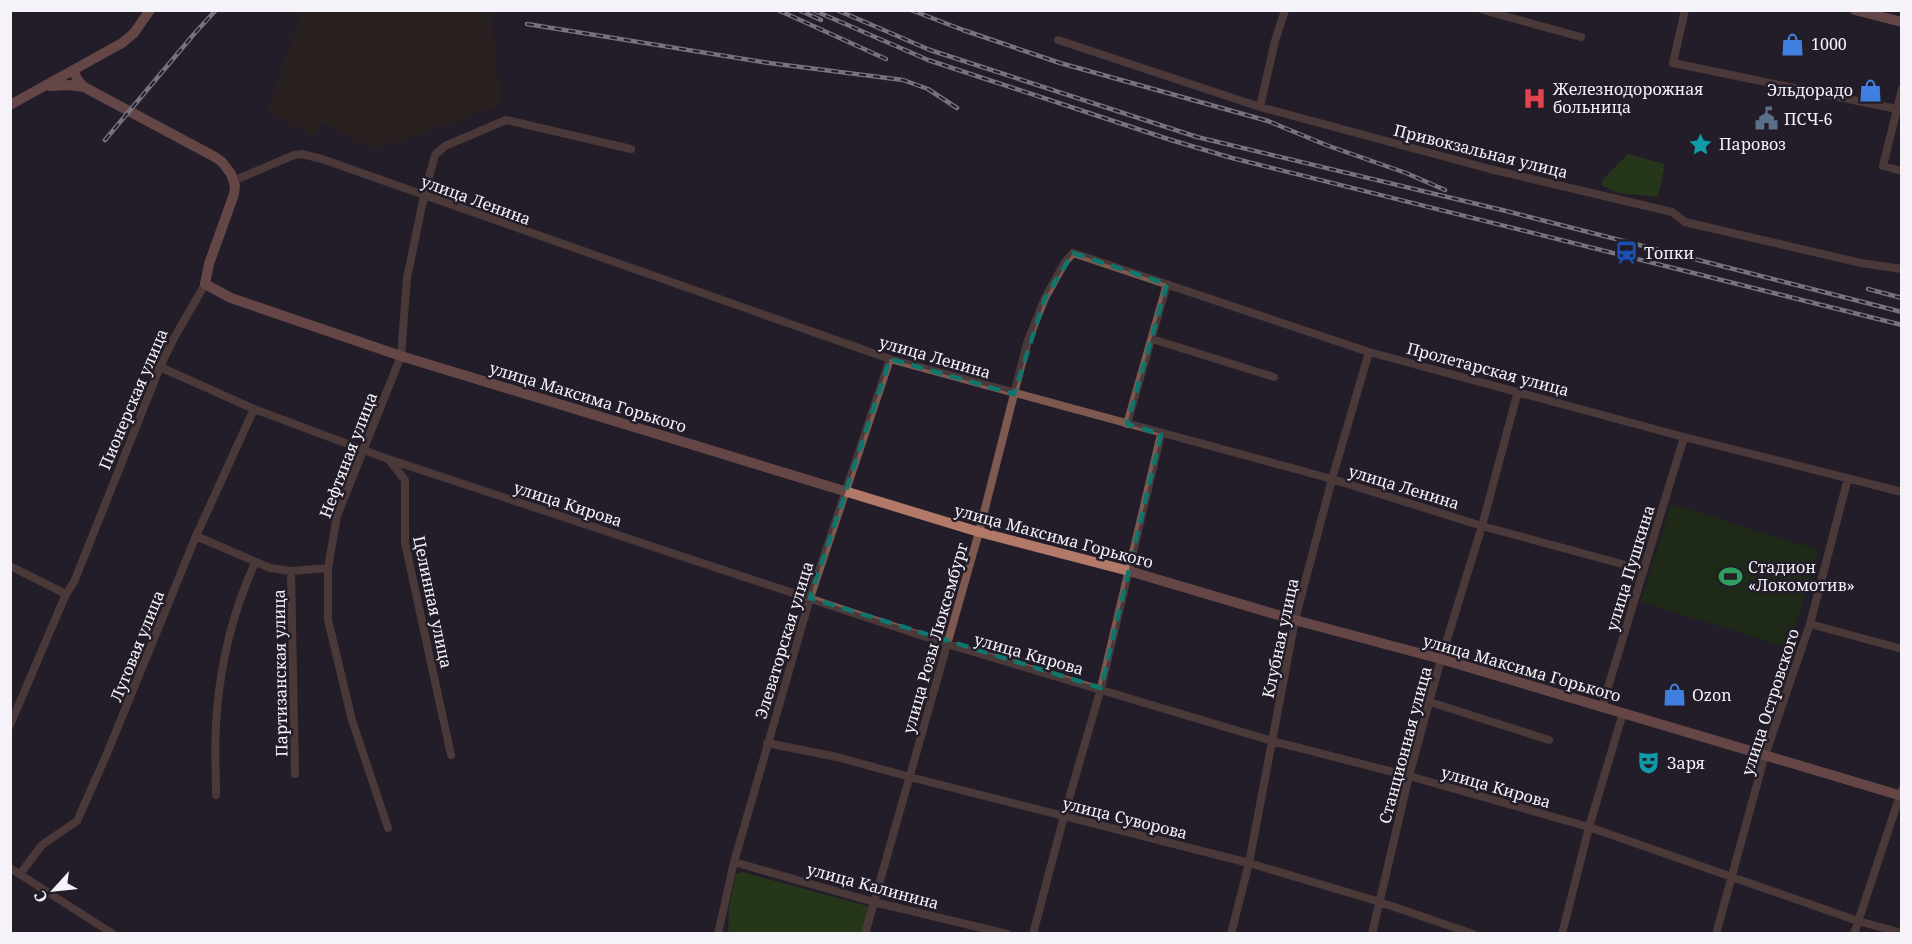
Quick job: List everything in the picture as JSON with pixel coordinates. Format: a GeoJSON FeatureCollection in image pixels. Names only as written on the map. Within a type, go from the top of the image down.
{"type":"FeatureCollection","features":[{"type":"Feature","properties":{"kind":"street"},"geometry":{"type":"LineString","coordinates":[[10,105],[122,43],[134,33],[150,10]]}},
{"type":"Feature","properties":{"kind":"street"},"geometry":{"type":"LineString","coordinates":[[1483,10],[1581,37]]}},
{"type":"Feature","properties":{"kind":"street"},"geometry":{"type":"LineString","coordinates":[[1685,10],[1673,63],[1899,110]]}},
{"type":"Feature","properties":{"kind":"street"},"geometry":{"type":"LineString","coordinates":[[1854,10],[1902,22]]}},
{"type":"Feature","properties":{"kind":"street"},"geometry":{"type":"LineString","coordinates":[[1260,107],[1284,11]]}},
{"type":"Feature","properties":{"kind":"street","name":"Привокзальная улица"},"geometry":{"type":"LineString","coordinates":[[1058,40],[1260,107],[1490,169],[1672,212],[1685,222],[1861,263],[1902,269]]}},
{"type":"Feature","properties":{"kind":"street"},"geometry":{"type":"LineString","coordinates":[[74,71],[84,87],[215,157],[226,167],[233,181]]}},
{"type":"Feature","properties":{"kind":"street"},"geometry":{"type":"LineString","coordinates":[[47,86],[84,87]]}},
{"type":"Feature","properties":{"kind":"street"},"geometry":{"type":"LineString","coordinates":[[1902,89],[1899,110],[1883,166],[1902,171]]}},
{"type":"Feature","properties":{"kind":"street","name":"Нефтяная улица"},"geometry":{"type":"LineString","coordinates":[[388,828],[352,720],[328,620],[328,568],[337,516],[402,356],[407,278],[424,195],[435,155],[440,149],[506,120],[631,149]]}},
{"type":"Feature","properties":{"kind":"street","name":"улица Ленина"},"geometry":{"type":"LineString","coordinates":[[233,181],[286,157],[302,154],[322,159],[890,359],[1332,479],[1482,526],[1644,570]]}},
{"type":"Feature","properties":{"kind":"street","name":"Пионерская улица"},"geometry":{"type":"LineString","coordinates":[[10,725],[66,594],[74,582],[160,367],[205,284],[213,252],[234,194],[233,181]]}},
{"type":"Feature","properties":{"kind":"street","name":"Пролетарская улица"},"geometry":{"type":"LineString","coordinates":[[1073,253],[1369,352],[1902,492]]}},
{"type":"Feature","properties":{"kind":"street","name":"улица Розы Люксембург"},"geometry":{"type":"LineString","coordinates":[[865,933],[979,532],[1027,343],[1045,298],[1065,262],[1073,253]]}},
{"type":"Feature","properties":{"kind":"street","name":"улица Максима Горького"},"geometry":{"type":"LineString","coordinates":[[205,284],[231,298],[402,356],[979,532],[1129,571],[1295,620],[1441,659],[1623,714],[1901,793]]}},
{"type":"Feature","properties":{"kind":"street"},"geometry":{"type":"LineString","coordinates":[[1127,424],[1167,284]]}},
{"type":"Feature","properties":{"kind":"street"},"geometry":{"type":"LineString","coordinates":[[1152,339],[1274,377]]}},
{"type":"Feature","properties":{"kind":"street","name":"Клубная улица"},"geometry":{"type":"LineString","coordinates":[[1232,933],[1249,863],[1295,620],[1332,479],[1369,352]]}},
{"type":"Feature","properties":{"kind":"street","name":"Элеваторская улица"},"geometry":{"type":"LineString","coordinates":[[718,933],[734,862],[810,598],[890,359]]}},
{"type":"Feature","properties":{"kind":"street","name":"улица Кирова"},"geometry":{"type":"LineString","coordinates":[[160,367],[254,409],[388,459],[948,644],[1272,741],[1408,776],[1589,827],[1858,921],[1902,933]]}},
{"type":"Feature","properties":{"kind":"street","name":"Станционная улица"},"geometry":{"type":"LineString","coordinates":[[1372,933],[1408,776],[1482,526],[1518,391]]}},
{"type":"Feature","properties":{"kind":"street","name":"Луговая улица"},"geometry":{"type":"LineString","coordinates":[[21,874],[42,845],[77,821],[196,536],[254,409]]}},
{"type":"Feature","properties":{"kind":"street"},"geometry":{"type":"LineString","coordinates":[[1033,933],[1101,688],[1161,434]]}},
{"type":"Feature","properties":{"kind":"street","name":"улица Пушкина"},"geometry":{"type":"LineString","coordinates":[[1602,707],[1684,436]]}},
{"type":"Feature","properties":{"kind":"street","name":"Целинная улица"},"geometry":{"type":"LineString","coordinates":[[388,459],[405,480],[403,529],[405,543],[451,755]]}},
{"type":"Feature","properties":{"kind":"street","name":"улица Островского"},"geometry":{"type":"LineString","coordinates":[[1716,933],[1766,755],[1810,624],[1848,478]]}},
{"type":"Feature","properties":{"kind":"street"},"geometry":{"type":"LineString","coordinates":[[196,536],[270,568],[291,571],[328,568]]}},
{"type":"Feature","properties":{"kind":"street"},"geometry":{"type":"LineString","coordinates":[[216,795],[216,713],[223,672],[243,589],[255,563]]}},
{"type":"Feature","properties":{"kind":"street"},"geometry":{"type":"LineString","coordinates":[[10,566],[66,594]]}},
{"type":"Feature","properties":{"kind":"street","name":"Партизанская улица"},"geometry":{"type":"LineString","coordinates":[[291,571],[295,774]]}},
{"type":"Feature","properties":{"kind":"street"},"geometry":{"type":"LineString","coordinates":[[1810,624],[1902,649]]}},
{"type":"Feature","properties":{"kind":"street"},"geometry":{"type":"LineString","coordinates":[[1430,702],[1549,740]]}},
{"type":"Feature","properties":{"kind":"street"},"geometry":{"type":"LineString","coordinates":[[1562,933],[1589,827],[1623,714]]}},
{"type":"Feature","properties":{"kind":"street","name":"улица Суворова"},"geometry":{"type":"LineString","coordinates":[[767,743],[837,757],[1249,863],[1380,902],[1473,933]]}},
{"type":"Feature","properties":{"kind":"street"},"geometry":{"type":"LineString","coordinates":[[1854,933],[1901,793]]}},
{"type":"Feature","properties":{"kind":"street","name":"улица Калинина"},"geometry":{"type":"LineString","coordinates":[[734,862],[874,902],[1007,933]]}},
{"type":"Feature","properties":{"kind":"street"},"geometry":{"type":"LineString","coordinates":[[10,868],[113,933]]}},
{"type":"Feature","properties":{"kind":"highlighted area"},"geometry":{"type":"Polygon","coordinates":[[[1073,253],[1167,284],[1127,424],[1161,434],[1101,688],[810,598],[890,359],[1014,394],[1045,298],[1073,253]]]}},
{"type":"Feature","properties":{"kind":"shaded area"},"geometry":{"type":"Polygon","coordinates":[[[302,11],[491,11],[501,106],[381,147],[363,146],[322,123],[312,137],[267,112],[302,11]]]}},
{"type":"Feature","properties":{"kind":"green space"},"geometry":{"type":"Polygon","coordinates":[[[1628,154],[1665,164],[1658,197],[1618,193],[1602,185],[1602,180],[1628,154]]]}},
{"type":"Feature","properties":{"kind":"green space","name":"Стадион «Локомотив»"},"geometry":{"type":"Polygon","coordinates":[[[1671,504],[1819,550],[1789,648],[1641,602],[1671,504]]]}},
{"type":"Feature","properties":{"kind":"green space"},"geometry":{"type":"Polygon","coordinates":[[[742,872],[871,907],[863,933],[728,934],[729,908],[736,874],[742,872]]]}},
{"type":"Feature","properties":{"kind":"railway"},"geometry":{"type":"LineString","coordinates":[[105,140],[216,10]]}},
{"type":"Feature","properties":{"kind":"railway"},"geometry":{"type":"LineString","coordinates":[[778,10],[886,59]]}},
{"type":"Feature","properties":{"kind":"railway"},"geometry":{"type":"LineString","coordinates":[[799,10],[821,20]]}},
{"type":"Feature","properties":{"kind":"railway"},"geometry":{"type":"LineString","coordinates":[[813,10],[928,60],[1232,158],[1902,325]]}},
{"type":"Feature","properties":{"kind":"railway"},"geometry":{"type":"LineString","coordinates":[[837,10],[930,50],[1197,137],[1506,211],[1902,312]]}},
{"type":"Feature","properties":{"kind":"railway"},"geometry":{"type":"LineString","coordinates":[[911,10],[1060,63],[1268,121],[1445,190]]}},
{"type":"Feature","properties":{"kind":"railway"},"geometry":{"type":"LineString","coordinates":[[527,24],[769,63],[903,80],[928,89],[957,108]]}},
{"type":"Feature","properties":{"kind":"railway"},"geometry":{"type":"LineString","coordinates":[[1868,289],[1902,298]]}},
{"type":"Feature","properties":{"kind":"place","name":"1000"},"geometry":{"type":"Point","coordinates":[1793,44]}},
{"type":"Feature","properties":{"kind":"place","name":"Эльдорадо"},"geometry":{"type":"Point","coordinates":[1871,90]}},
{"type":"Feature","properties":{"kind":"place","name":"Железнодорожная больница"},"geometry":{"type":"Point","coordinates":[1535,98]}},
{"type":"Feature","properties":{"kind":"place","name":"ПСЧ-6"},"geometry":{"type":"Point","coordinates":[1766,119]}},
{"type":"Feature","properties":{"kind":"place","name":"Паровоз"},"geometry":{"type":"Point","coordinates":[1701,144]}},
{"type":"Feature","properties":{"kind":"place","name":"Топки"},"geometry":{"type":"Point","coordinates":[1626,253]}},
{"type":"Feature","properties":{"kind":"place","name":"Стадион «Локомотив»"},"geometry":{"type":"Point","coordinates":[1730,576]}},
{"type":"Feature","properties":{"kind":"place","name":"Ozon"},"geometry":{"type":"Point","coordinates":[1674,695]}},
{"type":"Feature","properties":{"kind":"place","name":"Заря"},"geometry":{"type":"Point","coordinates":[1649,763]}}]}
